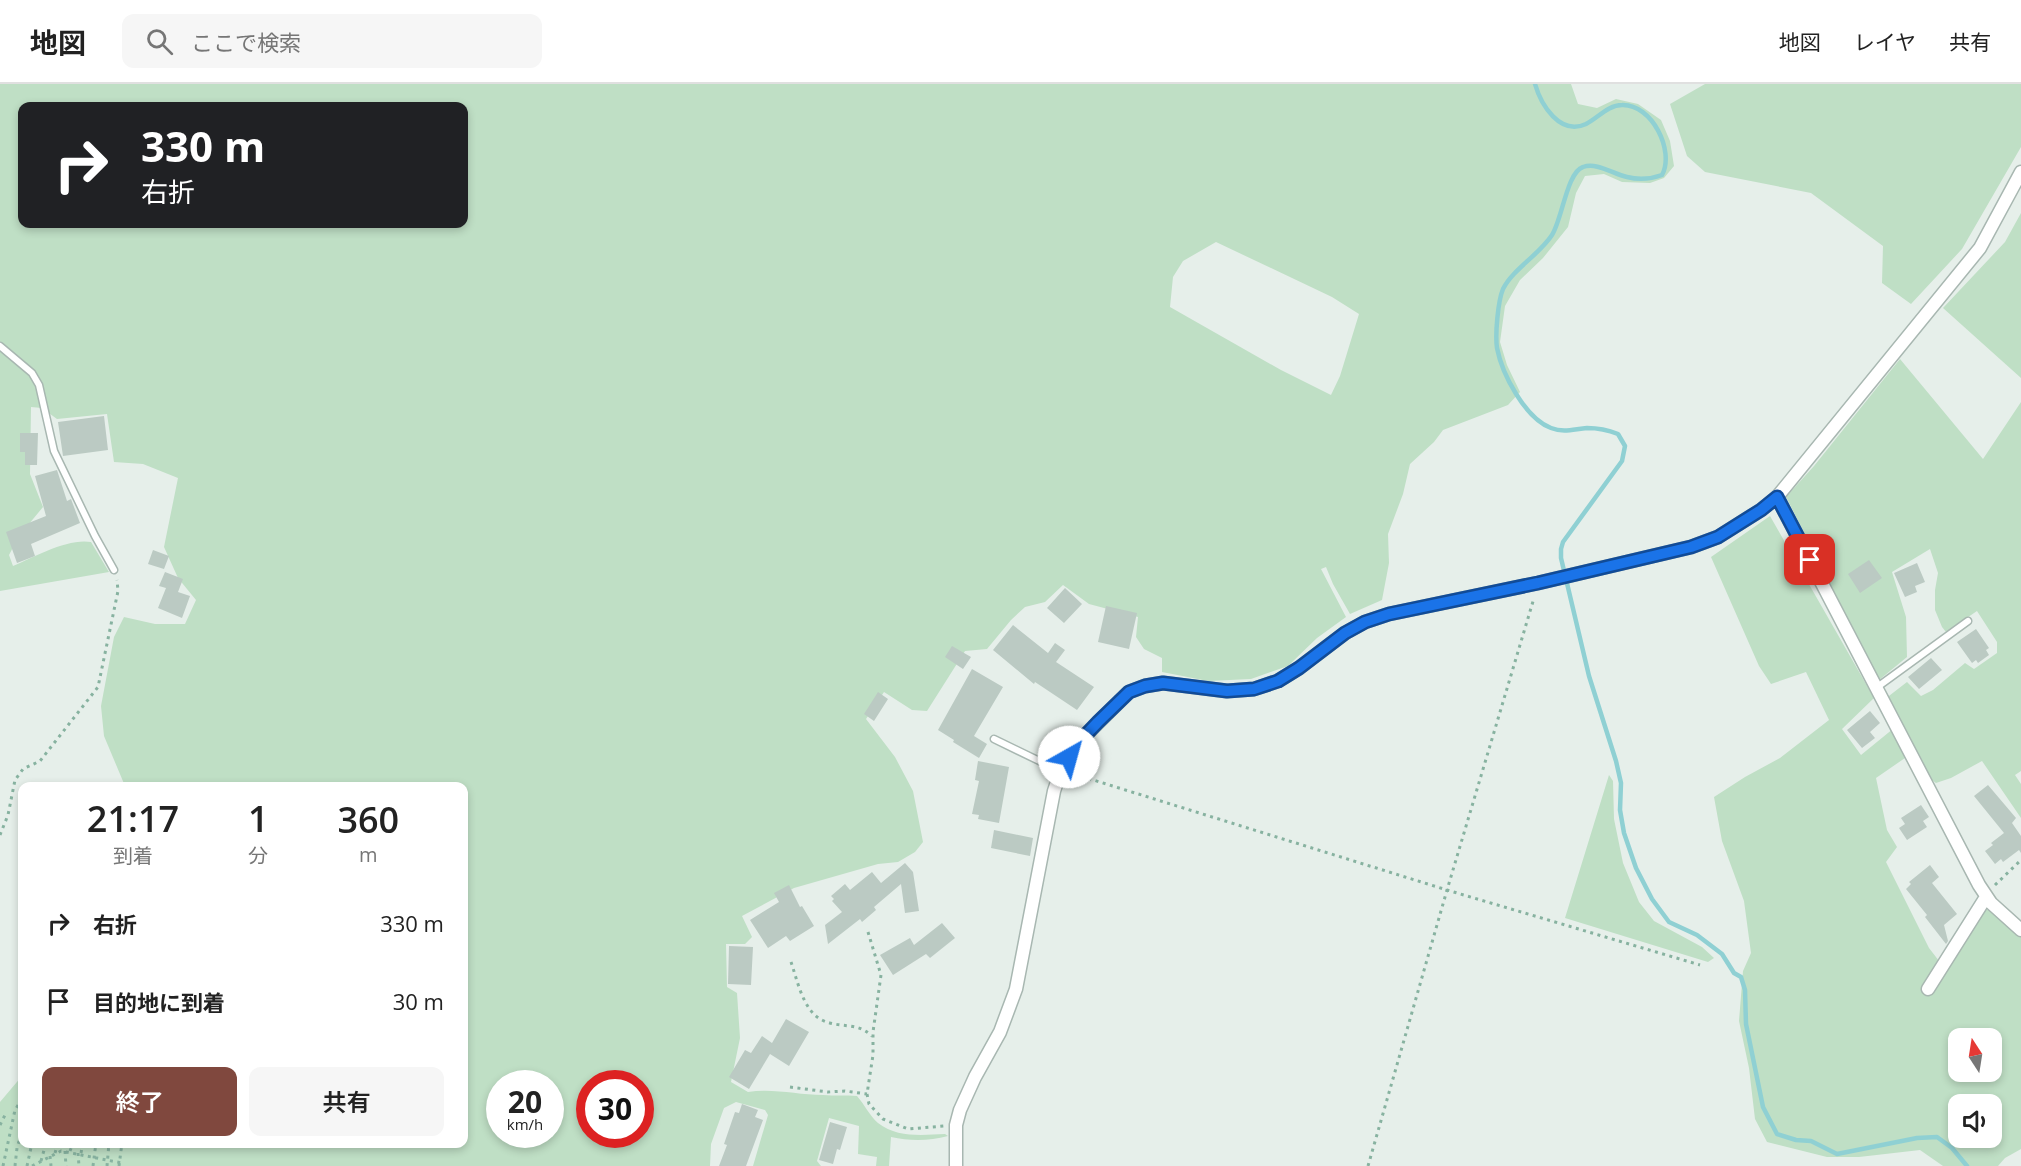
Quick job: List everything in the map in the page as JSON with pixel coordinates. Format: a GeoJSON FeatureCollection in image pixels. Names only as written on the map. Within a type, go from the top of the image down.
{"type":"FeatureCollection","features":[{"type":"Feature","properties":{"kind":"street"},"geometry":{"type":"LineString","coordinates":[[956,1166],[956,1125],[960,1110],[1010,1010],[1060,771],[1077,744],[1129,692],[1163,683],[1227,691],[1254,689],[1278,681],[1345,633],[1365,622],[1389,614],[1538,583],[1691,547],[1718,537],[1777,497],[1980,248],[2021,172]]}},
{"type":"Feature","properties":{"kind":"street"},"geometry":{"type":"LineString","coordinates":[[1777,497],[1955,842],[1985,895],[2021,930]]}},
{"type":"Feature","properties":{"kind":"street"},"geometry":{"type":"LineString","coordinates":[[1928,989],[1985,895]]}},
{"type":"Feature","properties":{"kind":"lane"},"geometry":{"type":"LineString","coordinates":[[0,346],[32,373],[39,385],[54,451],[114,570]]}},
{"type":"Feature","properties":{"kind":"lane"},"geometry":{"type":"LineString","coordinates":[[1876,688],[1968,621]]}},
{"type":"Feature","properties":{"kind":"lane"},"geometry":{"type":"LineString","coordinates":[[994,739],[1060,771]]}},
{"type":"Feature","properties":{"kind":"path"},"geometry":{"type":"LineString","coordinates":[[0,835],[8,815],[15,780],[23,768],[40,761],[98,687],[118,591],[114,570]]}},
{"type":"Feature","properties":{"kind":"path"},"geometry":{"type":"LineString","coordinates":[[1368,1166],[1538,583]]}},
{"type":"Feature","properties":{"kind":"path"},"geometry":{"type":"LineString","coordinates":[[1060,771],[1700,965]]}},
{"type":"Feature","properties":{"kind":"path"},"geometry":{"type":"LineString","coordinates":[[1985,895],[2021,861]]}},
{"type":"Feature","properties":{"kind":"path"},"geometry":{"type":"LineString","coordinates":[[868,932],[881,975],[867,1094],[869,1104],[876,1113],[908,1129],[956,1125]]}},
{"type":"Feature","properties":{"kind":"path"},"geometry":{"type":"LineString","coordinates":[[791,962],[806,1003],[815,1014],[822,1020],[866,1030],[873,1037]]}},
{"type":"Feature","properties":{"kind":"path"},"geometry":{"type":"LineString","coordinates":[[790,1087],[867,1094]]}},
{"type":"Feature","properties":{"kind":"path"},"geometry":{"type":"LineString","coordinates":[[3,1166],[18,1105]]}},
{"type":"Feature","properties":{"kind":"path"},"geometry":{"type":"LineString","coordinates":[[0,1125],[5,1115]]}},
{"type":"Feature","properties":{"kind":"path"},"geometry":{"type":"LineString","coordinates":[[15,1166],[18,1145]]}},
{"type":"Feature","properties":{"kind":"path"},"geometry":{"type":"LineString","coordinates":[[27,1166],[31,1148]]}},
{"type":"Feature","properties":{"kind":"path"},"geometry":{"type":"LineString","coordinates":[[39,1163],[44,1148]]}},
{"type":"Feature","properties":{"kind":"path"},"geometry":{"type":"LineString","coordinates":[[55,1154],[57,1148]]}},
{"type":"Feature","properties":{"kind":"path"},"geometry":{"type":"LineString","coordinates":[[79,1166],[81,1148]]}},
{"type":"Feature","properties":{"kind":"path"},"geometry":{"type":"LineString","coordinates":[[93,1166],[95,1148]]}},
{"type":"Feature","properties":{"kind":"path"},"geometry":{"type":"LineString","coordinates":[[106,1166],[108,1148]]}},
{"type":"Feature","properties":{"kind":"path"},"geometry":{"type":"LineString","coordinates":[[32,1166],[65,1151],[120,1164],[122,1148]]}},
{"type":"Feature","properties":{"kind":"path"},"geometry":{"type":"LineString","coordinates":[[65,1151],[66,1166]]}},
{"type":"Feature","properties":{"kind":"path"},"geometry":{"type":"LineString","coordinates":[[50,1156],[51,1166]]}},
{"type":"Feature","properties":{"kind":"green space"},"geometry":{"type":"Polygon","coordinates":[[[0,84],[1571,84],[1578,104],[1597,108],[1616,99],[1638,104],[1661,120],[1670,141],[1674,166],[1664,178],[1650,183],[1622,182],[1604,174],[1585,176],[1576,193],[1568,227],[1543,258],[1520,280],[1505,306],[1500,342],[1507,365],[1520,392],[1508,405],[1443,430],[1434,442],[1410,464],[1403,494],[1388,534],[1389,563],[1382,600],[1350,614],[1326,567],[1321,569],[1346,617],[1317,638],[1288,666],[1251,679],[1208,681],[1162,672],[1162,658],[1144,649],[1136,637],[1138,617],[1089,604],[1063,585],[1045,602],[1025,607],[987,649],[965,651],[927,711],[912,710],[884,692],[866,719],[895,757],[913,791],[923,842],[915,852],[898,862],[878,864],[794,888],[742,916],[752,937],[745,944],[726,944],[727,987],[737,993],[740,1038],[731,1082],[748,1092],[857,1096],[875,1120],[885,1128],[901,1133],[945,1134],[948,1136],[920,1140],[891,1137],[889,1166],[876,1166],[877,1157],[858,1154],[859,1126],[829,1118],[817,1161],[821,1166],[753,1166],[768,1115],[765,1110],[736,1102],[724,1108],[711,1144],[710,1166],[0,1166],[0,1102],[18,1081],[18,1148],[468,1148],[468,782],[123,782],[104,736],[101,706],[114,637],[124,617],[155,624],[185,624],[196,600],[178,578],[164,547],[178,478],[143,464],[114,462],[107,414],[57,419],[42,408],[31,407],[30,474],[43,507],[19,536],[9,555],[13,566],[62,545],[91,542],[109,572],[0,591],[0,84]],[[1216,242],[1183,261],[1173,277],[1170,307],[1281,370],[1331,395],[1340,376],[1359,314],[1332,297],[1216,242]]]}},
{"type":"Feature","properties":{"kind":"green space"},"geometry":{"type":"Polygon","coordinates":[[[1705,84],[2021,84],[2021,147],[1962,249],[1911,304],[1882,283],[1883,246],[1811,193],[1705,172],[1687,156],[1670,104],[1705,84]]]}},
{"type":"Feature","properties":{"kind":"green space"},"geometry":{"type":"Polygon","coordinates":[[[2021,213],[2021,378],[1943,308],[2005,242],[2021,213]]]}},
{"type":"Feature","properties":{"kind":"green space"},"geometry":{"type":"Polygon","coordinates":[[[1900,359],[1983,459],[2021,402],[2021,771],[2015,775],[2021,784],[2021,818],[1982,761],[1951,778],[1936,783],[1905,758],[1876,778],[1887,830],[1897,847],[1886,862],[1929,948],[1946,970],[1984,910],[1991,910],[2021,936],[2021,1149],[2005,1158],[1998,1166],[1943,1166],[1920,1150],[1859,1157],[1827,1157],[1767,1142],[1755,1119],[1749,1068],[1739,1021],[1743,971],[1751,953],[1744,901],[1722,841],[1714,797],[1780,758],[1829,720],[1806,672],[1771,684],[1759,666],[1711,557],[1770,516],[1874,698],[1842,729],[1861,755],[1899,724],[1885,699],[1907,682],[1921,696],[1933,690],[1965,663],[1974,669],[1997,653],[1997,642],[1977,611],[1946,632],[1942,627],[1935,610],[1938,573],[1930,549],[1892,572],[1906,617],[1907,657],[1879,680],[1786,497],[1814,466],[1900,359]]]}},
{"type":"Feature","properties":{"kind":"green space"},"geometry":{"type":"Polygon","coordinates":[[[1609,775],[1613,781],[1614,819],[1623,863],[1639,902],[1654,921],[1702,947],[1714,958],[1708,962],[1565,918],[1609,775]]]}},
{"type":"Feature","properties":{"kind":"building"},"geometry":{"type":"Polygon","coordinates":[[[104,416],[108,450],[63,456],[58,422],[104,416]]]}},
{"type":"Feature","properties":{"kind":"building"},"geometry":{"type":"Polygon","coordinates":[[[20,433],[38,433],[37,465],[25,465],[25,452],[20,452],[20,433]]]}},
{"type":"Feature","properties":{"kind":"building"},"geometry":{"type":"Polygon","coordinates":[[[57,470],[67,501],[71,499],[80,523],[31,544],[35,556],[17,563],[6,532],[46,516],[35,476],[57,470]]]}},
{"type":"Feature","properties":{"kind":"building"},"geometry":{"type":"Polygon","coordinates":[[[153,550],[169,556],[164,569],[148,564],[153,550]]]}},
{"type":"Feature","properties":{"kind":"building"},"geometry":{"type":"Polygon","coordinates":[[[1869,560],[1882,578],[1860,593],[1848,574],[1869,560]]]}},
{"type":"Feature","properties":{"kind":"building"},"geometry":{"type":"Polygon","coordinates":[[[1917,563],[1925,582],[1915,586],[1917,592],[1905,597],[1894,573],[1917,563]]]}},
{"type":"Feature","properties":{"kind":"building"},"geometry":{"type":"Polygon","coordinates":[[[165,572],[183,579],[178,592],[190,596],[182,618],[158,608],[166,588],[159,586],[165,572]]]}},
{"type":"Feature","properties":{"kind":"building"},"geometry":{"type":"Polygon","coordinates":[[[1065,588],[1082,604],[1064,623],[1047,608],[1065,588]]]}},
{"type":"Feature","properties":{"kind":"building"},"geometry":{"type":"Polygon","coordinates":[[[1106,606],[1137,613],[1129,649],[1098,642],[1106,606]]]}},
{"type":"Feature","properties":{"kind":"building"},"geometry":{"type":"Polygon","coordinates":[[[1013,625],[1048,653],[1055,643],[1065,650],[1056,662],[1094,687],[1077,710],[1035,682],[1034,684],[993,650],[1013,625]]]}},
{"type":"Feature","properties":{"kind":"building"},"geometry":{"type":"Polygon","coordinates":[[[1976,629],[1989,648],[1986,650],[1989,655],[1978,663],[1976,660],[1972,663],[1957,642],[1976,629]]]}},
{"type":"Feature","properties":{"kind":"building"},"geometry":{"type":"Polygon","coordinates":[[[952,646],[971,657],[963,669],[945,657],[952,646]]]}},
{"type":"Feature","properties":{"kind":"building"},"geometry":{"type":"Polygon","coordinates":[[[1931,658],[1942,670],[1919,689],[1908,677],[1931,658]]]}},
{"type":"Feature","properties":{"kind":"building"},"geometry":{"type":"Polygon","coordinates":[[[972,669],[1003,687],[974,736],[987,744],[979,758],[938,730],[972,669]]]}},
{"type":"Feature","properties":{"kind":"building"},"geometry":{"type":"Polygon","coordinates":[[[878,692],[888,699],[874,721],[864,714],[878,692]]]}},
{"type":"Feature","properties":{"kind":"building"},"geometry":{"type":"Polygon","coordinates":[[[1870,711],[1880,723],[1870,732],[1875,738],[1862,748],[1847,730],[1870,711]]]}},
{"type":"Feature","properties":{"kind":"building"},"geometry":{"type":"Polygon","coordinates":[[[978,761],[1009,767],[999,823],[978,819],[979,815],[972,814],[979,781],[975,780],[978,761]]]}},
{"type":"Feature","properties":{"kind":"building"},"geometry":{"type":"Polygon","coordinates":[[[1988,785],[2016,818],[2012,823],[2021,836],[2021,853],[2019,850],[2003,862],[2001,859],[1995,864],[1985,851],[2004,833],[1974,796],[1988,785]]]}},
{"type":"Feature","properties":{"kind":"building"},"geometry":{"type":"Polygon","coordinates":[[[1921,805],[1929,817],[1923,821],[1927,827],[1907,840],[1899,828],[1905,824],[1901,818],[1921,805]]]}},
{"type":"Feature","properties":{"kind":"building"},"geometry":{"type":"Polygon","coordinates":[[[994,830],[1033,838],[1030,856],[991,848],[994,830]]]}},
{"type":"Feature","properties":{"kind":"building"},"geometry":{"type":"Polygon","coordinates":[[[905,863],[913,872],[919,911],[905,913],[901,884],[874,907],[876,910],[862,922],[860,919],[828,944],[825,925],[842,912],[832,901],[834,899],[831,896],[845,884],[850,890],[872,872],[881,883],[905,863]]]}},
{"type":"Feature","properties":{"kind":"building"},"geometry":{"type":"Polygon","coordinates":[[[1930,865],[1939,877],[1932,883],[1957,914],[1944,925],[1948,941],[1946,944],[1906,889],[1911,884],[1909,882],[1930,865]]]}},
{"type":"Feature","properties":{"kind":"building"},"geometry":{"type":"Polygon","coordinates":[[[789,885],[800,907],[802,906],[814,926],[790,941],[786,936],[768,948],[750,920],[779,902],[774,893],[789,885]]]}},
{"type":"Feature","properties":{"kind":"building"},"geometry":{"type":"Polygon","coordinates":[[[942,923],[955,938],[930,958],[926,954],[893,975],[880,955],[910,938],[914,945],[942,923]]]}},
{"type":"Feature","properties":{"kind":"building"},"geometry":{"type":"Polygon","coordinates":[[[729,946],[753,947],[751,985],[728,984],[729,946]]]}},
{"type":"Feature","properties":{"kind":"building"},"geometry":{"type":"Polygon","coordinates":[[[786,1019],[809,1032],[789,1066],[770,1054],[749,1089],[729,1077],[745,1050],[751,1053],[762,1036],[772,1043],[786,1019]]]}},
{"type":"Feature","properties":{"kind":"building"},"geometry":{"type":"Polygon","coordinates":[[[742,1104],[758,1110],[755,1117],[763,1120],[746,1166],[719,1166],[735,1112],[739,1113],[742,1104]]]}},
{"type":"Feature","properties":{"kind":"building"},"geometry":{"type":"Polygon","coordinates":[[[830,1122],[847,1127],[833,1164],[819,1160],[830,1122]]]}},
{"type":"Feature","properties":{"kind":"waterway"},"geometry":{"type":"LineString","coordinates":[[1535,84],[1547,109],[1560,122],[1568,126],[1577,127],[1586,124],[1608,109],[1622,105],[1643,112],[1658,131],[1665,154],[1662,175],[1654,177],[1631,178],[1594,166],[1583,167],[1577,171],[1552,235],[1513,275],[1503,289],[1497,326],[1497,348],[1504,370],[1516,394],[1532,415],[1551,428],[1565,430],[1591,428],[1618,434],[1625,446],[1622,461],[1563,542],[1561,558],[1589,676],[1616,761],[1621,783],[1620,810],[1624,833],[1636,868],[1652,899],[1669,922],[1697,935],[1722,954],[1734,973],[1741,977],[1745,990],[1746,1024],[1763,1107],[1777,1134],[1796,1140],[1811,1141],[1837,1154],[1917,1138],[1937,1137],[1952,1148],[1967,1166]]}},
{"type":"Feature","properties":{"kind":"route"},"geometry":{"type":"LineString","coordinates":[[1069,757],[1077,744],[1129,692],[1145,686],[1163,683],[1227,691],[1254,689],[1278,681],[1345,633],[1365,622],[1389,614],[1538,583],[1691,547],[1718,537],[1777,497],[1810,560]]}}]}
